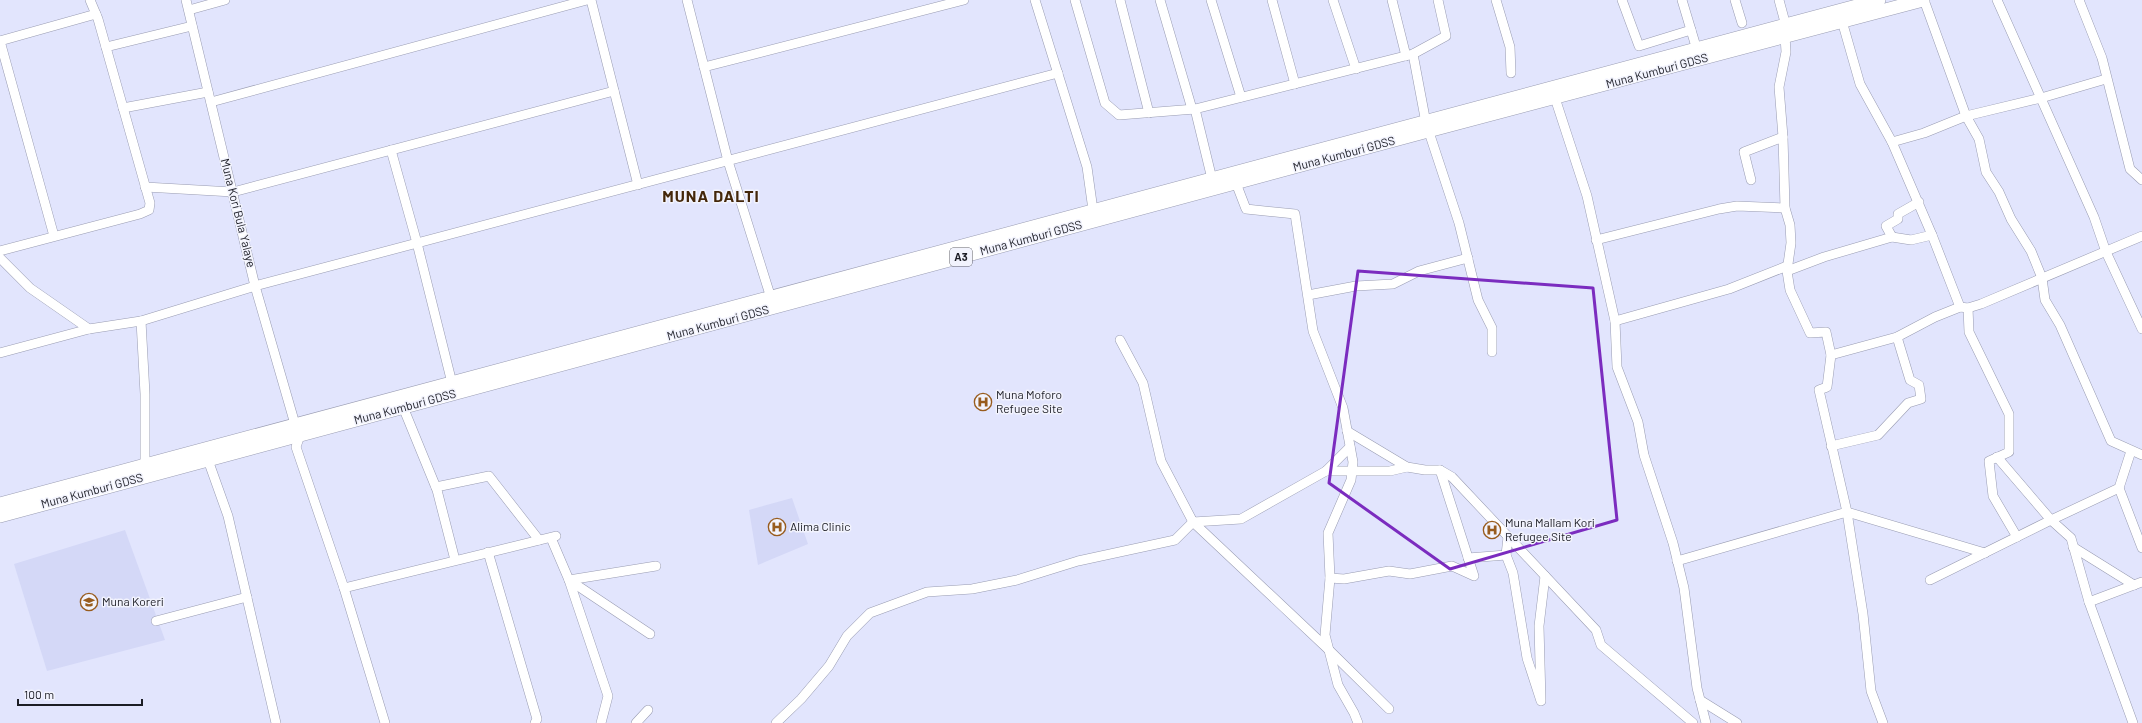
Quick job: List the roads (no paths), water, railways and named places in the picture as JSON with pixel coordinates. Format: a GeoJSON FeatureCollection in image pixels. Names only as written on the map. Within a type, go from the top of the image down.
{"type":"FeatureCollection","features":[{"type":"Feature","properties":{"kind":"highway","name":"Muna Kumburi GDSS"},"geometry":{"type":"LineString","coordinates":[[0,516],[208,460],[452,383],[1093,210],[1212,179],[1555,98],[1786,31],[1879,0]]}},
{"type":"Feature","properties":{"kind":"highway","name":"Muna Kumburi GDSS"},"geometry":{"type":"LineString","coordinates":[[0,504],[145,464],[403,407],[1236,183],[1697,50],[1786,31],[1842,22],[1923,0]]}},
{"type":"Feature","properties":{"kind":"street"},"geometry":{"type":"LineString","coordinates":[[0,251],[140,214],[149,210],[150,204],[106,47],[90,0]]}},
{"type":"Feature","properties":{"kind":"street","name":"Muna Kori Bula Yalaye"},"geometry":{"type":"LineString","coordinates":[[186,0],[256,286],[296,431],[296,447],[344,588],[385,723]]}},
{"type":"Feature","properties":{"kind":"street"},"geometry":{"type":"LineString","coordinates":[[189,10],[225,0]]}},
{"type":"Feature","properties":{"kind":"street"},"geometry":{"type":"LineString","coordinates":[[211,102],[587,0]]}},
{"type":"Feature","properties":{"kind":"street"},"geometry":{"type":"LineString","coordinates":[[591,0],[638,185]]}},
{"type":"Feature","properties":{"kind":"street"},"geometry":{"type":"LineString","coordinates":[[687,0],[728,161],[771,298]]}},
{"type":"Feature","properties":{"kind":"street"},"geometry":{"type":"LineString","coordinates":[[704,67],[964,0]]}},
{"type":"Feature","properties":{"kind":"street"},"geometry":{"type":"LineString","coordinates":[[1035,0],[1087,167],[1093,210]]}},
{"type":"Feature","properties":{"kind":"street"},"geometry":{"type":"LineString","coordinates":[[1075,0],[1105,103],[1119,115],[1194,109],[1410,55],[1446,36],[1438,0]]}},
{"type":"Feature","properties":{"kind":"street"},"geometry":{"type":"LineString","coordinates":[[1120,0],[1149,113]]}},
{"type":"Feature","properties":{"kind":"street"},"geometry":{"type":"LineString","coordinates":[[1160,0],[1194,109],[1212,179]]}},
{"type":"Feature","properties":{"kind":"street"},"geometry":{"type":"LineString","coordinates":[[1211,0],[1241,97]]}},
{"type":"Feature","properties":{"kind":"street"},"geometry":{"type":"LineString","coordinates":[[1272,0],[1295,84]]}},
{"type":"Feature","properties":{"kind":"street"},"geometry":{"type":"LineString","coordinates":[[1333,0],[1356,68]]}},
{"type":"Feature","properties":{"kind":"street"},"geometry":{"type":"LineString","coordinates":[[1392,0],[1410,55],[1427,127],[1459,223],[1478,300],[1492,328],[1492,352]]}},
{"type":"Feature","properties":{"kind":"street"},"geometry":{"type":"LineString","coordinates":[[1496,0],[1510,47],[1511,73]]}},
{"type":"Feature","properties":{"kind":"street"},"geometry":{"type":"LineString","coordinates":[[1622,0],[1639,46],[1691,30]]}},
{"type":"Feature","properties":{"kind":"street"},"geometry":{"type":"LineString","coordinates":[[1682,0],[1697,50]]}},
{"type":"Feature","properties":{"kind":"street"},"geometry":{"type":"LineString","coordinates":[[1735,0],[1742,23]]}},
{"type":"Feature","properties":{"kind":"street"},"geometry":{"type":"LineString","coordinates":[[1779,0],[1786,31],[1786,52],[1779,87],[1783,138],[1785,208],[1790,225],[1791,243],[1787,268],[1790,290],[1810,333],[1826,332],[1831,355],[1827,387],[1820,390],[1831,446],[1847,512],[1863,614],[1871,691],[1883,723]]}},
{"type":"Feature","properties":{"kind":"street"},"geometry":{"type":"LineString","coordinates":[[1923,0],[1966,116],[1979,139],[1986,172],[1999,192],[2010,219],[2031,251],[2042,278],[2046,300],[2060,325],[2111,441],[2142,455]]}},
{"type":"Feature","properties":{"kind":"street"},"geometry":{"type":"LineString","coordinates":[[1997,0],[2094,217],[2106,252],[2142,328]]}},
{"type":"Feature","properties":{"kind":"street"},"geometry":{"type":"LineString","coordinates":[[2079,0],[2102,58],[2106,79],[2130,169],[2142,180]]}},
{"type":"Feature","properties":{"kind":"street"},"geometry":{"type":"LineString","coordinates":[[54,236],[0,41],[96,14]]}},
{"type":"Feature","properties":{"kind":"street"},"geometry":{"type":"LineString","coordinates":[[1842,22],[1860,84],[1892,142],[1964,307],[1969,332],[2009,414],[2009,452],[1989,461],[1993,496],[2017,538]]}},
{"type":"Feature","properties":{"kind":"street"},"geometry":{"type":"LineString","coordinates":[[106,47],[192,26]]}},
{"type":"Feature","properties":{"kind":"street"},"geometry":{"type":"LineString","coordinates":[[0,353],[89,329],[141,321],[256,286],[1058,73]]}},
{"type":"Feature","properties":{"kind":"street"},"geometry":{"type":"LineString","coordinates":[[1892,142],[1924,133],[1966,116],[2041,98],[2106,79]]}},
{"type":"Feature","properties":{"kind":"street"},"geometry":{"type":"LineString","coordinates":[[145,187],[233,192],[614,90]]}},
{"type":"Feature","properties":{"kind":"street"},"geometry":{"type":"LineString","coordinates":[[123,108],[208,92]]}},
{"type":"Feature","properties":{"kind":"street"},"geometry":{"type":"LineString","coordinates":[[1555,98],[1587,196],[1615,322],[1617,367],[1638,422],[1644,455],[1684,588],[1697,688],[1706,723]]}},
{"type":"Feature","properties":{"kind":"street"},"geometry":{"type":"LineString","coordinates":[[1751,180],[1744,152],[1783,138]]}},
{"type":"Feature","properties":{"kind":"street"},"geometry":{"type":"LineString","coordinates":[[391,150],[417,243],[452,383]]}},
{"type":"Feature","properties":{"kind":"street"},"geometry":{"type":"LineString","coordinates":[[1236,183],[1246,209],[1295,214],[1313,331],[1343,408],[1350,447],[1352,471],[1351,480],[1328,533],[1330,578],[1325,635],[1338,685],[1358,723]]}},
{"type":"Feature","properties":{"kind":"street"},"geometry":{"type":"LineString","coordinates":[[1892,237],[1886,226],[1898,219],[1898,214],[1918,202]]}},
{"type":"Feature","properties":{"kind":"street"},"geometry":{"type":"LineString","coordinates":[[1596,240],[1719,209],[1737,206],[1785,208]]}},
{"type":"Feature","properties":{"kind":"street"},"geometry":{"type":"LineString","coordinates":[[1615,322],[1729,289],[1787,268],[1892,237],[1911,240],[1932,235]]}},
{"type":"Feature","properties":{"kind":"street"},"geometry":{"type":"LineString","coordinates":[[1831,355],[1897,337],[1935,317],[2042,278],[2142,236]]}},
{"type":"Feature","properties":{"kind":"street"},"geometry":{"type":"LineString","coordinates":[[0,258],[30,288],[89,329]]}},
{"type":"Feature","properties":{"kind":"street"},"geometry":{"type":"LineString","coordinates":[[1308,295],[1356,286],[1393,284],[1419,271],[1468,258]]}},
{"type":"Feature","properties":{"kind":"street"},"geometry":{"type":"LineString","coordinates":[[141,321],[145,394],[145,464]]}},
{"type":"Feature","properties":{"kind":"street"},"geometry":{"type":"LineString","coordinates":[[1831,446],[1878,435],[1908,403],[1921,398],[1919,385],[1910,380],[1897,337]]}},
{"type":"Feature","properties":{"kind":"street"},"geometry":{"type":"LineString","coordinates":[[1120,340],[1143,383],[1162,461],[1193,522],[1329,650],[1389,709]]}},
{"type":"Feature","properties":{"kind":"street"},"geometry":{"type":"LineString","coordinates":[[403,407],[436,487],[455,560]]}},
{"type":"Feature","properties":{"kind":"street"},"geometry":{"type":"LineString","coordinates":[[1347,431],[1407,467],[1425,470],[1440,470],[1452,478],[1596,630],[1602,645],[1693,723]]}},
{"type":"Feature","properties":{"kind":"street"},"geometry":{"type":"LineString","coordinates":[[776,723],[806,694],[829,666],[847,636],[870,613],[927,592],[972,589],[1017,580],[1078,561],[1175,540],[1193,522],[1241,519],[1326,471],[1350,447]]}},
{"type":"Feature","properties":{"kind":"street"},"geometry":{"type":"LineString","coordinates":[[2131,451],[2119,488],[2142,548]]}},
{"type":"Feature","properties":{"kind":"street"},"geometry":{"type":"LineString","coordinates":[[1997,457],[2051,520],[2072,538],[2073,547],[2089,602],[2133,723]]}},
{"type":"Feature","properties":{"kind":"street"},"geometry":{"type":"LineString","coordinates":[[208,460],[228,516],[276,723]]}},
{"type":"Feature","properties":{"kind":"street"},"geometry":{"type":"LineString","coordinates":[[1326,471],[1390,471],[1407,467]]}},
{"type":"Feature","properties":{"kind":"street"},"geometry":{"type":"LineString","coordinates":[[1330,578],[1344,579],[1389,571],[1410,574],[1452,566],[1474,576],[1440,470]]}},
{"type":"Feature","properties":{"kind":"street"},"geometry":{"type":"LineString","coordinates":[[436,487],[489,476],[539,540]]}},
{"type":"Feature","properties":{"kind":"street"},"geometry":{"type":"LineString","coordinates":[[1930,580],[2119,488]]}},
{"type":"Feature","properties":{"kind":"street"},"geometry":{"type":"LineString","coordinates":[[1677,561],[1847,512],[1985,553]]}},
{"type":"Feature","properties":{"kind":"street"},"geometry":{"type":"LineString","coordinates":[[344,588],[553,537],[608,696],[601,723]]}},
{"type":"Feature","properties":{"kind":"street"},"geometry":{"type":"LineString","coordinates":[[1508,537],[1506,555],[1513,573],[1527,658],[1541,701],[1539,626],[1545,576]]}},
{"type":"Feature","properties":{"kind":"street"},"geometry":{"type":"LineString","coordinates":[[2073,547],[2138,583]]}},
{"type":"Feature","properties":{"kind":"street"},"geometry":{"type":"LineString","coordinates":[[488,552],[537,719],[535,723]]}},
{"type":"Feature","properties":{"kind":"street"},"geometry":{"type":"LineString","coordinates":[[1468,558],[1506,555]]}},
{"type":"Feature","properties":{"kind":"street"},"geometry":{"type":"LineString","coordinates":[[569,580],[656,566]]}},
{"type":"Feature","properties":{"kind":"street"},"geometry":{"type":"LineString","coordinates":[[569,580],[650,634]]}},
{"type":"Feature","properties":{"kind":"street"},"geometry":{"type":"LineString","coordinates":[[2089,602],[2138,583]]}},
{"type":"Feature","properties":{"kind":"street"},"geometry":{"type":"LineString","coordinates":[[156,621],[247,597]]}},
{"type":"Feature","properties":{"kind":"street"},"geometry":{"type":"LineString","coordinates":[[1700,700],[1737,723]]}},
{"type":"Feature","properties":{"kind":"street"},"geometry":{"type":"LineString","coordinates":[[636,723],[648,710]]}},
{"type":"Feature","properties":{"kind":"place","name":"Muna Moforo Refugee Site"},"geometry":{"type":"Point","coordinates":[983,402]}},
{"type":"Feature","properties":{"kind":"place","name":"Alima Clinic"},"geometry":{"type":"Point","coordinates":[777,527]}},
{"type":"Feature","properties":{"kind":"place","name":"Muna Mallam Kori Refugee Site"},"geometry":{"type":"Point","coordinates":[1492,530]}},
{"type":"Feature","properties":{"kind":"place","name":"Muna Koreri"},"geometry":{"type":"Point","coordinates":[89,602]}},
{"type":"Feature","properties":{"kind":"district","name":"MUNA DALTI"},"geometry":{"type":"Point","coordinates":[711,196]}}]}
